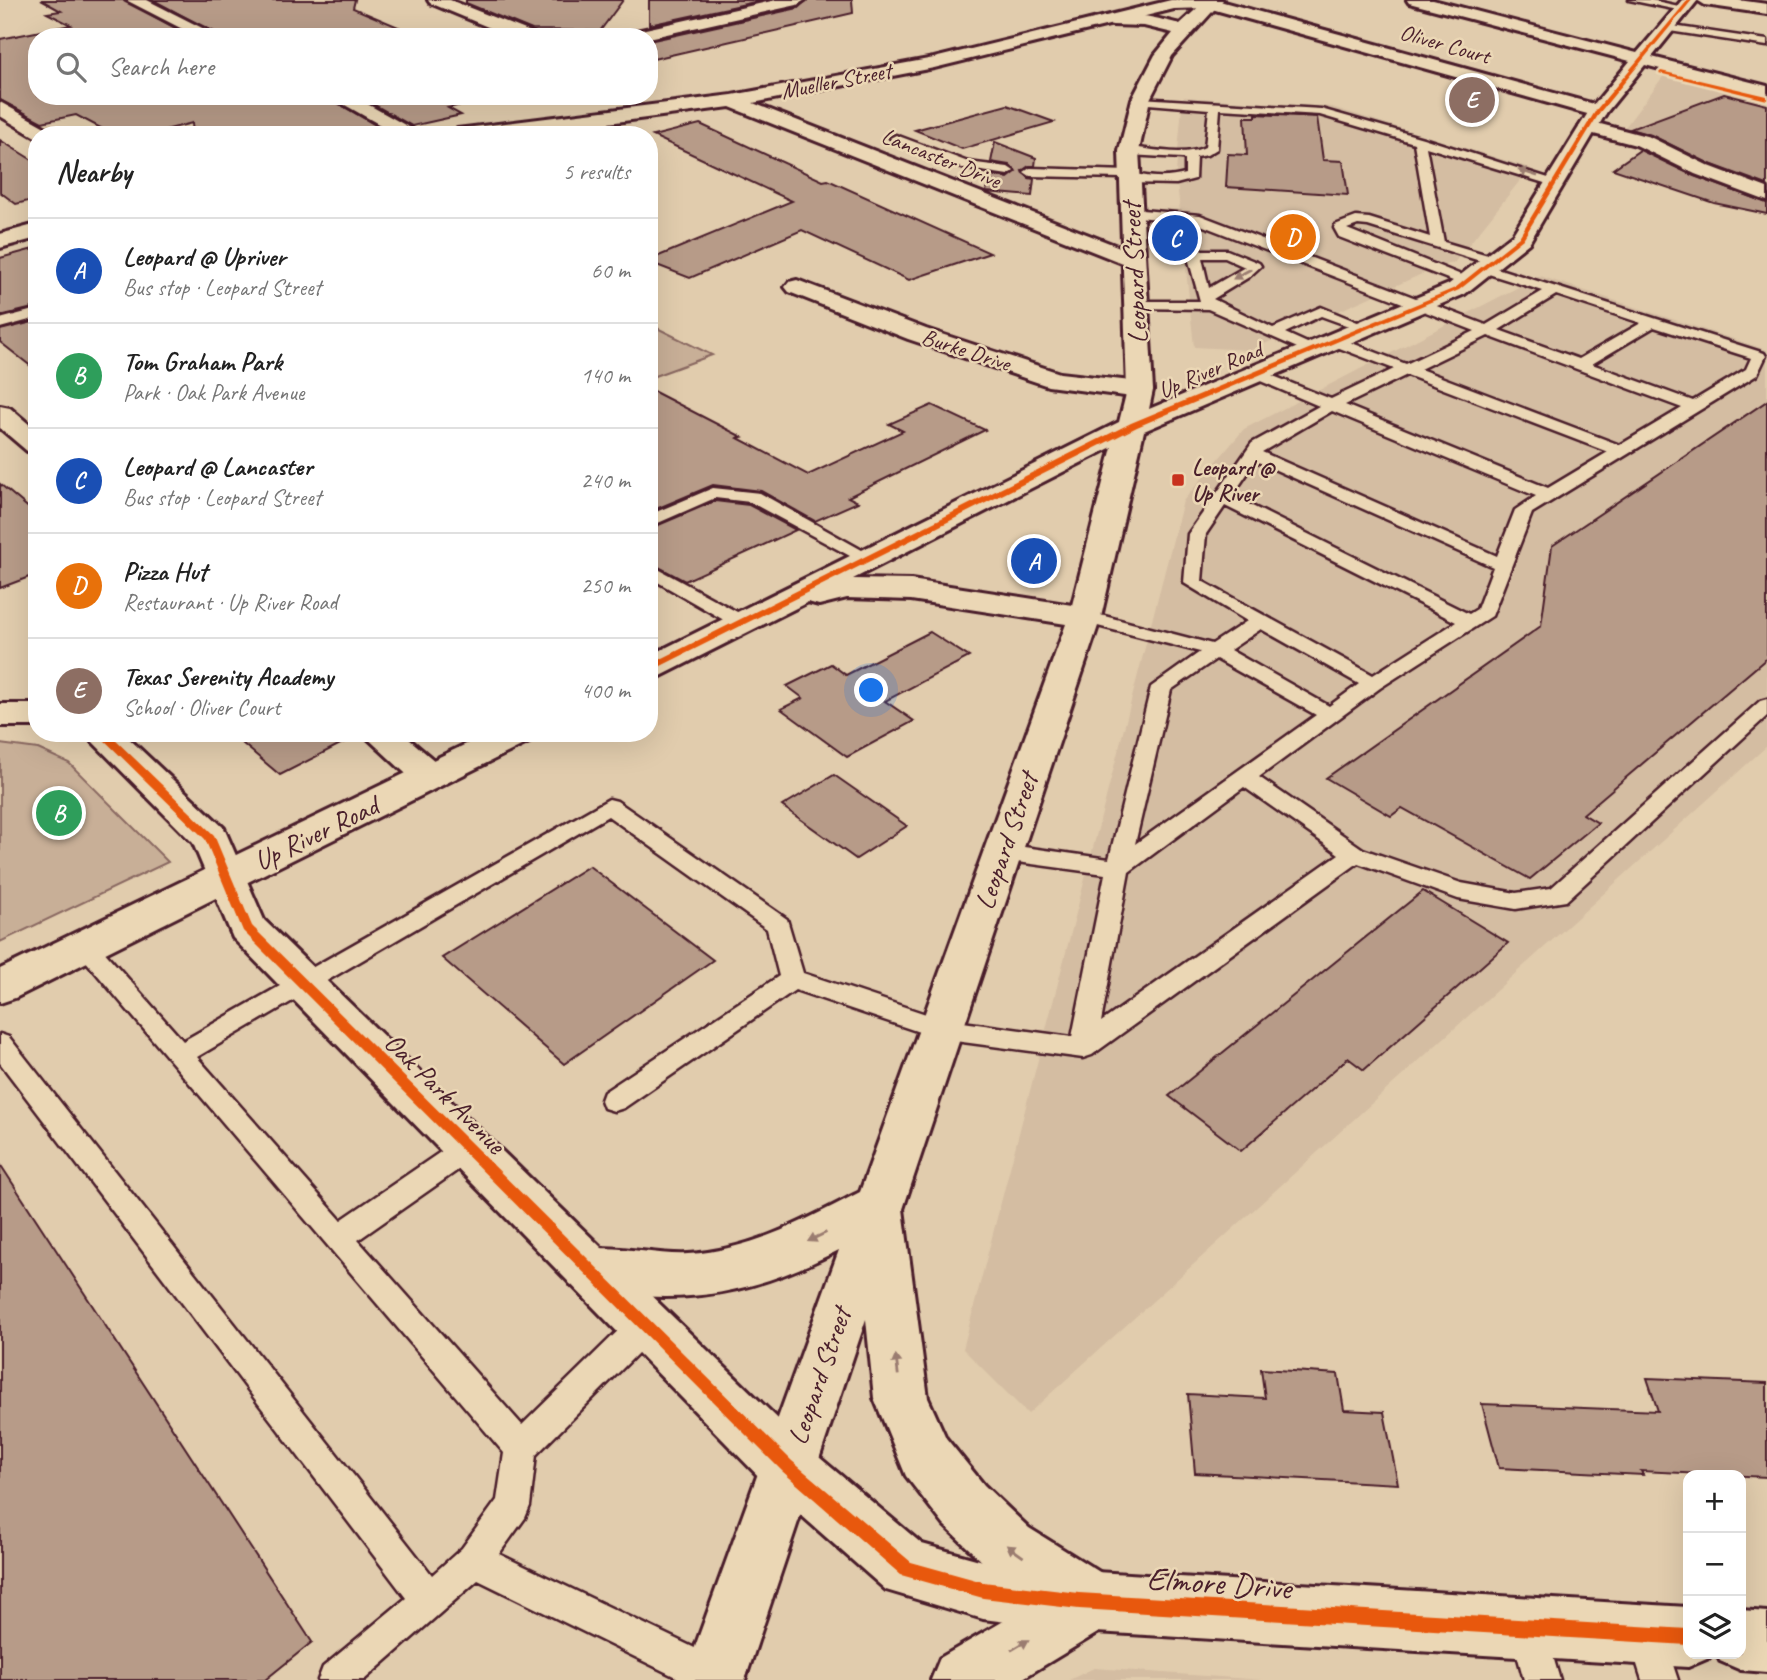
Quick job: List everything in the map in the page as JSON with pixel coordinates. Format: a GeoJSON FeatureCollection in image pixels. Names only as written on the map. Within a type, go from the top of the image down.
{"type":"FeatureCollection","features":[{"type":"Feature","properties":{"kind":"street"},"geometry":{"type":"LineString","coordinates":[[134,0],[193,28]]}},
{"type":"Feature","properties":{"kind":"street"},"geometry":{"type":"LineString","coordinates":[[436,0],[505,28]]}},
{"type":"Feature","properties":{"kind":"street"},"geometry":{"type":"LineString","coordinates":[[729,0],[757,10]]}},
{"type":"Feature","properties":{"kind":"street"},"geometry":{"type":"LineString","coordinates":[[658,31],[797,0]]}},
{"type":"Feature","properties":{"kind":"street"},"geometry":{"type":"LineString","coordinates":[[1415,0],[1765,91]]}},
{"type":"Feature","properties":{"kind":"street"},"geometry":{"type":"LineString","coordinates":[[1705,0],[1767,9]]}},
{"type":"Feature","properties":{"kind":"street","name":"Mueller Street"},"geometry":{"type":"LineString","coordinates":[[540,126],[732,101],[933,62],[1174,4],[1208,1]]}},
{"type":"Feature","properties":{"kind":"street","name":"Leopard Street"},"geometry":{"type":"LineString","coordinates":[[715,1678],[1085,617],[1137,407],[1129,151],[1140,101],[1164,55],[1208,1]]}},
{"type":"Feature","properties":{"kind":"street","name":"Oliver Court"},"geometry":{"type":"LineString","coordinates":[[1208,1],[1593,119],[1702,170],[1767,195]]}},
{"type":"Feature","properties":{"kind":"street","name":"Up River Road"},"geometry":{"type":"LineString","coordinates":[[658,665],[869,559],[1137,407],[1256,374],[1457,289],[1521,238],[1593,119],[1686,4]]}},
{"type":"Feature","properties":{"kind":"street"},"geometry":{"type":"LineString","coordinates":[[1112,20],[1144,21],[1184,30]]}},
{"type":"Feature","properties":{"kind":"street","name":"Lancaster Drive"},"geometry":{"type":"LineString","coordinates":[[732,101],[1132,260]]}},
{"type":"Feature","properties":{"kind":"street"},"geometry":{"type":"LineString","coordinates":[[359,105],[397,126]]}},
{"type":"Feature","properties":{"kind":"street"},"geometry":{"type":"LineString","coordinates":[[0,107],[30,126]]}},
{"type":"Feature","properties":{"kind":"street"},"geometry":{"type":"LineString","coordinates":[[0,241],[28,233]]}},
{"type":"Feature","properties":{"kind":"street","name":"Burke Drive"},"geometry":{"type":"LineString","coordinates":[[797,287],[918,334],[1137,407]]}},
{"type":"Feature","properties":{"kind":"street"},"geometry":{"type":"LineString","coordinates":[[0,414],[28,433]]}},
{"type":"Feature","properties":{"kind":"street"},"geometry":{"type":"LineString","coordinates":[[776,607],[847,588],[860,588],[911,590],[1085,617]]}},
{"type":"Feature","properties":{"kind":"street"},"geometry":{"type":"LineString","coordinates":[[0,715],[28,715]]}},
{"type":"Feature","properties":{"kind":"street","name":"Oak Park Avenue"},"geometry":{"type":"LineString","coordinates":[[111,742],[210,837],[247,928],[787,1466]]}},
{"type":"Feature","properties":{"kind":"street"},"geometry":{"type":"LineString","coordinates":[[390,742],[430,776]]}},
{"type":"Feature","properties":{"kind":"street","name":"Up River Road"},"geometry":{"type":"LineString","coordinates":[[0,987],[500,742]]}},
{"type":"Feature","properties":{"kind":"street"},"geometry":{"type":"LineString","coordinates":[[588,1269],[686,1276],[744,1267],[777,1257],[878,1206],[901,1398],[926,1457],[964,1505],[1009,1548],[1093,1601],[962,1680]]}},
{"type":"Feature","properties":{"kind":"street","name":"Elmore Drive"},"geometry":{"type":"LineString","coordinates":[[787,1466],[907,1569],[984,1590],[1535,1654],[1665,1651]]}},
{"type":"Feature","properties":{"kind":"street"},"geometry":{"type":"LineString","coordinates":[[1746,1640],[1767,1642]]}},
{"type":"Feature","properties":{"kind":"lane"},"geometry":{"type":"LineString","coordinates":[[1634,0],[1686,4]]}},
{"type":"Feature","properties":{"kind":"lane"},"geometry":{"type":"LineString","coordinates":[[1666,28],[1767,43]]}},
{"type":"Feature","properties":{"kind":"lane"},"geometry":{"type":"LineString","coordinates":[[1140,101],[1321,112],[1555,181]]}},
{"type":"Feature","properties":{"kind":"lane"},"geometry":{"type":"LineString","coordinates":[[1129,151],[1184,155],[1203,153],[1211,149],[1215,107]]}},
{"type":"Feature","properties":{"kind":"lane"},"geometry":{"type":"LineString","coordinates":[[896,138],[966,165],[1008,171]]}},
{"type":"Feature","properties":{"kind":"lane"},"geometry":{"type":"LineString","coordinates":[[1419,140],[1438,244]]}},
{"type":"Feature","properties":{"kind":"lane"},"geometry":{"type":"LineString","coordinates":[[1030,172],[1187,179],[1191,176],[1191,158],[1184,155]]}},
{"type":"Feature","properties":{"kind":"lane"},"geometry":{"type":"LineString","coordinates":[[1130,214],[1195,218],[1694,407]]}},
{"type":"Feature","properties":{"kind":"lane"},"geometry":{"type":"LineString","coordinates":[[1002,852],[1118,868],[1373,684],[1485,612],[1524,510],[1694,407],[1760,374],[1759,356],[1555,290],[1344,234],[1340,228],[1356,221],[1369,222],[1438,244],[1481,270]]}},
{"type":"Feature","properties":{"kind":"lane"},"geometry":{"type":"LineString","coordinates":[[1373,684],[1192,583],[1197,534],[1258,446],[1332,405],[1488,330],[1555,290]]}},
{"type":"Feature","properties":{"kind":"lane"},"geometry":{"type":"LineString","coordinates":[[1135,305],[1207,302],[1311,350]]}},
{"type":"Feature","properties":{"kind":"lane"},"geometry":{"type":"LineString","coordinates":[[1274,333],[1321,311],[1365,328]]}},
{"type":"Feature","properties":{"kind":"lane"},"geometry":{"type":"LineString","coordinates":[[0,324],[28,316]]}},
{"type":"Feature","properties":{"kind":"lane"},"geometry":{"type":"LineString","coordinates":[[1579,365],[1653,322]]}},
{"type":"Feature","properties":{"kind":"lane"},"geometry":{"type":"LineString","coordinates":[[1334,341],[1620,452]]}},
{"type":"Feature","properties":{"kind":"lane"},"geometry":{"type":"LineString","coordinates":[[1256,374],[1549,495]]}},
{"type":"Feature","properties":{"kind":"lane"},"geometry":{"type":"LineString","coordinates":[[1253,454],[1503,565]]}},
{"type":"Feature","properties":{"kind":"lane"},"geometry":{"type":"LineString","coordinates":[[658,518],[713,493],[754,497],[869,559]]}},
{"type":"Feature","properties":{"kind":"lane"},"geometry":{"type":"LineString","coordinates":[[1222,498],[1471,622]]}},
{"type":"Feature","properties":{"kind":"lane"},"geometry":{"type":"LineString","coordinates":[[658,574],[743,623]]}},
{"type":"Feature","properties":{"kind":"lane"},"geometry":{"type":"LineString","coordinates":[[1085,617],[1217,651],[1330,715]]}},
{"type":"Feature","properties":{"kind":"lane"},"geometry":{"type":"LineString","coordinates":[[1083,1048],[1118,868],[1161,687],[1260,621]]}},
{"type":"Feature","properties":{"kind":"lane"},"geometry":{"type":"LineString","coordinates":[[1244,777],[1355,854],[1458,891],[1516,901],[1558,895],[1767,705]]}},
{"type":"Feature","properties":{"kind":"lane"},"geometry":{"type":"LineString","coordinates":[[180,1055],[609,806],[778,925],[792,979]]}},
{"type":"Feature","properties":{"kind":"lane"},"geometry":{"type":"LineString","coordinates":[[792,979],[940,1029],[1083,1048],[1355,854]]}},
{"type":"Feature","properties":{"kind":"lane"},"geometry":{"type":"LineString","coordinates":[[85,946],[521,1448]]}},
{"type":"Feature","properties":{"kind":"lane"},"geometry":{"type":"LineString","coordinates":[[614,1100],[792,979]]}},
{"type":"Feature","properties":{"kind":"lane"},"geometry":{"type":"LineString","coordinates":[[0,1044],[430,1601]]}},
{"type":"Feature","properties":{"kind":"lane"},"geometry":{"type":"LineString","coordinates":[[338,1238],[468,1148]]}},
{"type":"Feature","properties":{"kind":"lane"},"geometry":{"type":"LineString","coordinates":[[336,1680],[474,1560],[513,1506],[521,1448],[645,1325]]}},
{"type":"Feature","properties":{"kind":"lane"},"geometry":{"type":"LineString","coordinates":[[474,1560],[715,1678]]}},
{"type":"Feature","properties":{"kind":"shaded area"},"geometry":{"type":"Polygon","coordinates":[[[1665,74],[1767,100],[1767,170],[1623,130],[1665,74]]]}},
{"type":"Feature","properties":{"kind":"shaded area"},"geometry":{"type":"Polygon","coordinates":[[[1183,97],[1332,107],[1530,168],[1454,263],[1440,266],[1251,350],[1194,347],[1176,172],[1183,97]]]}},
{"type":"Feature","properties":{"kind":"shaded area"},"geometry":{"type":"Polygon","coordinates":[[[1540,276],[1767,350],[1767,746],[1028,1414],[963,1349],[1183,501],[1244,429],[1540,276]]]}},
{"type":"Feature","properties":{"kind":"shaded area"},"geometry":{"type":"Polygon","coordinates":[[[658,328],[712,355],[658,375],[658,328]]]}},
{"type":"Feature","properties":{"kind":"shaded area"},"geometry":{"type":"Polygon","coordinates":[[[0,744],[38,749],[69,763],[168,862],[0,942],[0,744]]]}},
{"type":"Feature","properties":{"kind":"shaded area"},"geometry":{"type":"Polygon","coordinates":[[[1094,1668],[1163,1673],[1263,1680],[1069,1680],[1094,1668]]]}},
{"type":"Feature","properties":{"kind":"building"},"geometry":{"type":"Polygon","coordinates":[[[41,0],[124,0],[175,28],[56,28],[71,25],[47,13],[61,11],[41,0]]]}},
{"type":"Feature","properties":{"kind":"building"},"geometry":{"type":"Polygon","coordinates":[[[153,0],[355,0],[353,8],[401,28],[205,28],[153,0]]]}},
{"type":"Feature","properties":{"kind":"building"},"geometry":{"type":"Polygon","coordinates":[[[466,0],[623,0],[602,28],[527,28],[466,3],[466,0]]]}},
{"type":"Feature","properties":{"kind":"building"},"geometry":{"type":"Polygon","coordinates":[[[649,0],[764,0],[649,25],[649,0]]]}},
{"type":"Feature","properties":{"kind":"building"},"geometry":{"type":"Polygon","coordinates":[[[807,0],[852,0],[853,13],[658,58],[658,39],[798,8],[807,0]]]}},
{"type":"Feature","properties":{"kind":"building"},"geometry":{"type":"Polygon","coordinates":[[[28,33],[28,105],[341,105],[377,126],[192,126],[192,123],[180,126],[97,126],[76,115],[42,122],[0,100],[0,39],[28,33]]]}},
{"type":"Feature","properties":{"kind":"building"},"geometry":{"type":"Polygon","coordinates":[[[1724,94],[1767,105],[1767,185],[1710,164],[1651,135],[1630,129],[1724,94]]]}},
{"type":"Feature","properties":{"kind":"building"},"geometry":{"type":"Polygon","coordinates":[[[375,105],[461,105],[448,108],[461,115],[412,126],[375,105]]]}},
{"type":"Feature","properties":{"kind":"building"},"geometry":{"type":"Polygon","coordinates":[[[1007,105],[1054,122],[962,149],[915,130],[1007,105]]]}},
{"type":"Feature","properties":{"kind":"building"},"geometry":{"type":"Polygon","coordinates":[[[1256,114],[1317,117],[1323,160],[1343,161],[1348,195],[1226,187],[1228,154],[1247,155],[1245,117],[1256,117],[1256,114]]]}},
{"type":"Feature","properties":{"kind":"building"},"geometry":{"type":"Polygon","coordinates":[[[700,124],[990,253],[909,280],[802,230],[690,278],[658,266],[658,256],[792,201],[658,138],[658,135],[700,124]]]}},
{"type":"Feature","properties":{"kind":"building"},"geometry":{"type":"Polygon","coordinates":[[[0,140],[28,157],[28,201],[16,204],[0,192],[0,140]]]}},
{"type":"Feature","properties":{"kind":"building"},"geometry":{"type":"Polygon","coordinates":[[[995,142],[1036,158],[1035,166],[1029,166],[1022,171],[1034,179],[1032,196],[986,192],[989,175],[1008,178],[1016,172],[1009,165],[991,162],[995,142]]]}},
{"type":"Feature","properties":{"kind":"building"},"geometry":{"type":"Polygon","coordinates":[[[1640,150],[1694,176],[1767,203],[1767,214],[1714,203],[1613,169],[1640,150]]]}},
{"type":"Feature","properties":{"kind":"building"},"geometry":{"type":"Polygon","coordinates":[[[28,250],[28,309],[0,316],[0,258],[28,250]]]}},
{"type":"Feature","properties":{"kind":"building"},"geometry":{"type":"Polygon","coordinates":[[[28,323],[28,364],[0,342],[0,330],[28,323]]]}},
{"type":"Feature","properties":{"kind":"building"},"geometry":{"type":"Polygon","coordinates":[[[658,394],[808,475],[903,431],[889,424],[932,405],[985,430],[848,497],[858,502],[815,521],[761,491],[713,485],[658,508],[658,394]]]}},
{"type":"Feature","properties":{"kind":"building"},"geometry":{"type":"Polygon","coordinates":[[[1767,401],[1767,658],[1583,814],[1598,823],[1530,879],[1402,808],[1391,816],[1326,778],[1541,626],[1552,546],[1767,401]]]}},
{"type":"Feature","properties":{"kind":"building"},"geometry":{"type":"Polygon","coordinates":[[[0,484],[28,507],[28,577],[0,588],[0,484]]]}},
{"type":"Feature","properties":{"kind":"building"},"geometry":{"type":"Polygon","coordinates":[[[715,501],[749,505],[796,530],[685,581],[658,567],[658,525],[715,501]]]}},
{"type":"Feature","properties":{"kind":"building"},"geometry":{"type":"Polygon","coordinates":[[[930,632],[969,657],[885,701],[914,721],[847,757],[781,709],[803,698],[787,686],[831,664],[846,675],[930,632]]]}},
{"type":"Feature","properties":{"kind":"building"},"geometry":{"type":"Polygon","coordinates":[[[241,742],[344,742],[280,775],[241,742]]]}},
{"type":"Feature","properties":{"kind":"building"},"geometry":{"type":"Polygon","coordinates":[[[834,775],[907,826],[856,859],[782,806],[834,775]]]}},
{"type":"Feature","properties":{"kind":"building"},"geometry":{"type":"Polygon","coordinates":[[[589,866],[713,960],[564,1064],[442,958],[589,866]]]}},
{"type":"Feature","properties":{"kind":"building"},"geometry":{"type":"Polygon","coordinates":[[[1423,891],[1508,943],[1364,1070],[1348,1058],[1241,1151],[1169,1096],[1423,891]]]}},
{"type":"Feature","properties":{"kind":"building"},"geometry":{"type":"Polygon","coordinates":[[[0,1164],[312,1642],[265,1680],[0,1680],[0,1164]]]}},
{"type":"Feature","properties":{"kind":"building"},"geometry":{"type":"Polygon","coordinates":[[[1261,1369],[1338,1374],[1344,1410],[1384,1412],[1398,1484],[1195,1473],[1188,1394],[1265,1398],[1261,1369]]]}},
{"type":"Feature","properties":{"kind":"building"},"geometry":{"type":"Polygon","coordinates":[[[1647,1378],[1767,1383],[1767,1477],[1746,1476],[1746,1470],[1683,1470],[1683,1473],[1641,1471],[1643,1475],[1499,1468],[1482,1404],[1658,1411],[1647,1378]]]}},
{"type":"Feature","properties":{"kind":"cycle path"},"geometry":{"type":"LineString","coordinates":[[658,664],[1134,425],[1457,289],[1521,238],[1598,111],[1690,0]]}},
{"type":"Feature","properties":{"kind":"cycle path"},"geometry":{"type":"LineString","coordinates":[[1661,72],[1767,98]]}},
{"type":"Feature","properties":{"kind":"cycle path"},"geometry":{"type":"LineString","coordinates":[[111,742],[210,837],[247,928],[787,1466],[907,1569],[983,1590],[1079,1601],[1683,1637]]}},
{"type":"Feature","properties":{"kind":"place","name":"Texas Serenity Academy"},"geometry":{"type":"Point","coordinates":[1472,100]}},
{"type":"Feature","properties":{"kind":"place","name":"Pizza Hut"},"geometry":{"type":"Point","coordinates":[1293,237]}},
{"type":"Feature","properties":{"kind":"place","name":"Leopard @ Lancaster"},"geometry":{"type":"Point","coordinates":[1175,238]}},
{"type":"Feature","properties":{"kind":"place","name":"Leopard @ Up River"},"geometry":{"type":"Point","coordinates":[1178,480]}},
{"type":"Feature","properties":{"kind":"place","name":"Leopard @ Upriver"},"geometry":{"type":"Point","coordinates":[1034,561]}},
{"type":"Feature","properties":{"kind":"place","name":"Tom Graham Park"},"geometry":{"type":"Point","coordinates":[59,813]}}]}
